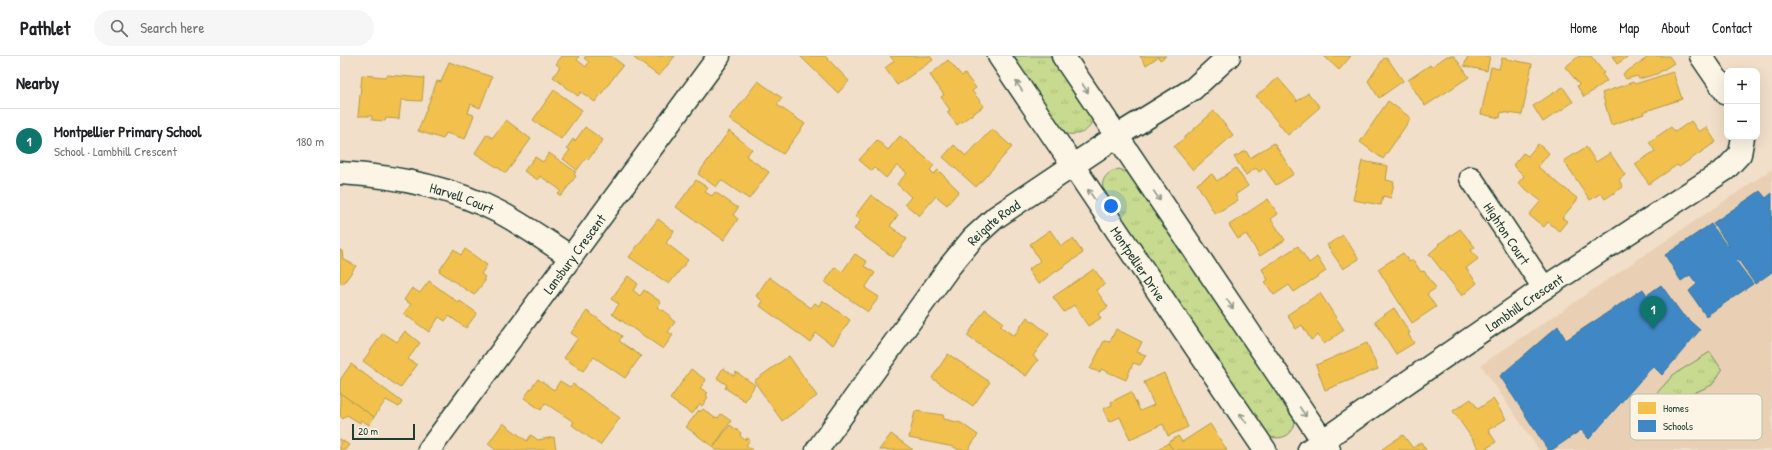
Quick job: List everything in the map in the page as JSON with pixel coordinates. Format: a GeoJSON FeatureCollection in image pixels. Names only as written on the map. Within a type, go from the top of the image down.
{"type":"FeatureCollection","features":[{"type":"Feature","properties":{"kind":"street","name":"Lansbury Crescent"},"geometry":{"type":"LineString","coordinates":[[429,450],[719,56]]}},
{"type":"Feature","properties":{"kind":"street","name":"Montpellier Drive"},"geometry":{"type":"LineString","coordinates":[[999,56],[1265,450]]}},
{"type":"Feature","properties":{"kind":"street"},"geometry":{"type":"LineString","coordinates":[[1063,56],[1320,447]]}},
{"type":"Feature","properties":{"kind":"street","name":"Reigate Road"},"geometry":{"type":"LineString","coordinates":[[818,450],[950,266],[973,238],[996,217],[1117,136],[1193,89],[1229,56]]}},
{"type":"Feature","properties":{"kind":"street"},"geometry":{"type":"LineString","coordinates":[[1701,56],[1724,90]]}},
{"type":"Feature","properties":{"kind":"street","name":"Lambhill Crescent"},"geometry":{"type":"LineString","coordinates":[[1320,447],[1544,288],[1726,169],[1741,146]]}},
{"type":"Feature","properties":{"kind":"street","name":"Harvell Court"},"geometry":{"type":"LineString","coordinates":[[340,174],[370,175],[404,180],[456,194],[502,214],[570,257]]}},
{"type":"Feature","properties":{"kind":"street","name":"Highton Court"},"geometry":{"type":"LineString","coordinates":[[1471,178],[1544,288]]}},
{"type":"Feature","properties":{"kind":"shaded area"},"geometry":{"type":"Polygon","coordinates":[[[1772,169],[1772,450],[1539,450],[1481,365],[1772,169]]]}},
{"type":"Feature","properties":{"kind":"green space"},"geometry":{"type":"Polygon","coordinates":[[[1010,56],[1053,56],[1091,114],[1092,120],[1088,129],[1084,132],[1074,134],[1063,133],[1010,56]]]}},
{"type":"Feature","properties":{"kind":"green space"},"geometry":{"type":"Polygon","coordinates":[[[1119,169],[1132,174],[1294,413],[1295,419],[1293,430],[1286,436],[1275,438],[1269,437],[1104,196],[1104,178],[1110,173],[1119,169]]]}},
{"type":"Feature","properties":{"kind":"green space"},"geometry":{"type":"Polygon","coordinates":[[[1710,352],[1722,370],[1712,385],[1692,394],[1656,394],[1673,375],[1710,352]]]}},
{"type":"Feature","properties":{"kind":"building: Homes"},"geometry":{"type":"Polygon","coordinates":[[[562,56],[579,56],[577,60],[586,67],[589,62],[584,58],[586,56],[611,56],[623,65],[595,102],[581,92],[578,96],[553,77],[560,67],[556,64],[562,56]]]}},
{"type":"Feature","properties":{"kind":"building: Homes"},"geometry":{"type":"Polygon","coordinates":[[[636,56],[675,56],[659,76],[634,58],[636,56]]]}},
{"type":"Feature","properties":{"kind":"building: Homes"},"geometry":{"type":"Polygon","coordinates":[[[800,56],[825,56],[849,81],[838,93],[800,56]]]}},
{"type":"Feature","properties":{"kind":"building: Homes"},"geometry":{"type":"Polygon","coordinates":[[[890,56],[930,56],[933,60],[897,85],[885,68],[894,61],[890,56]]]}},
{"type":"Feature","properties":{"kind":"building: Homes"},"geometry":{"type":"Polygon","coordinates":[[[1140,56],[1166,56],[1160,60],[1158,57],[1146,65],[1140,56]]]}},
{"type":"Feature","properties":{"kind":"building: Homes"},"geometry":{"type":"Polygon","coordinates":[[[1324,56],[1351,56],[1339,70],[1324,56]]]}},
{"type":"Feature","properties":{"kind":"building: Homes"},"geometry":{"type":"Polygon","coordinates":[[[1447,56],[1454,56],[1469,77],[1425,106],[1408,80],[1430,65],[1431,67],[1447,56]]]}},
{"type":"Feature","properties":{"kind":"building: Homes"},"geometry":{"type":"Polygon","coordinates":[[[1468,56],[1490,56],[1487,71],[1464,66],[1468,56]]]}},
{"type":"Feature","properties":{"kind":"building: Homes"},"geometry":{"type":"Polygon","coordinates":[[[1579,56],[1591,56],[1604,73],[1602,74],[1607,81],[1584,97],[1577,86],[1579,84],[1565,67],[1579,56]]]}},
{"type":"Feature","properties":{"kind":"building: Homes"},"geometry":{"type":"Polygon","coordinates":[[[1612,56],[1629,56],[1617,64],[1612,56]]]}},
{"type":"Feature","properties":{"kind":"building: Homes"},"geometry":{"type":"Polygon","coordinates":[[[1650,56],[1669,56],[1674,63],[1657,74],[1639,79],[1637,76],[1626,79],[1623,74],[1650,56]]]}},
{"type":"Feature","properties":{"kind":"building: Homes"},"geometry":{"type":"Polygon","coordinates":[[[1384,58],[1388,59],[1403,81],[1379,98],[1368,81],[1384,58]]]}},
{"type":"Feature","properties":{"kind":"building: Homes"},"geometry":{"type":"Polygon","coordinates":[[[1502,58],[1532,64],[1522,115],[1501,112],[1500,118],[1481,114],[1491,67],[1499,69],[1502,58]]]}},
{"type":"Feature","properties":{"kind":"building: Homes"},"geometry":{"type":"Polygon","coordinates":[[[948,60],[962,76],[965,74],[976,88],[972,91],[984,106],[957,125],[947,112],[950,110],[941,97],[944,95],[930,75],[948,60]]]}},
{"type":"Feature","properties":{"kind":"building: Homes"},"geometry":{"type":"Polygon","coordinates":[[[449,62],[492,77],[480,108],[471,104],[468,113],[474,115],[465,139],[446,133],[443,139],[418,131],[437,81],[441,82],[449,62]]]}},
{"type":"Feature","properties":{"kind":"building: Homes"},"geometry":{"type":"Polygon","coordinates":[[[1673,72],[1682,99],[1643,112],[1644,114],[1611,125],[1602,93],[1633,82],[1635,84],[1673,72]]]}},
{"type":"Feature","properties":{"kind":"building: Homes"},"geometry":{"type":"Polygon","coordinates":[[[362,75],[386,77],[387,75],[424,78],[422,101],[401,100],[399,119],[386,118],[385,121],[372,120],[372,116],[358,116],[362,75]]]}},
{"type":"Feature","properties":{"kind":"building: Homes"},"geometry":{"type":"Polygon","coordinates":[[[1278,78],[1297,100],[1296,102],[1308,93],[1320,107],[1288,135],[1256,96],[1278,78]]]}},
{"type":"Feature","properties":{"kind":"building: Homes"},"geometry":{"type":"Polygon","coordinates":[[[758,81],[782,98],[777,105],[805,124],[783,154],[729,119],[758,81]]]}},
{"type":"Feature","properties":{"kind":"building: Homes"},"geometry":{"type":"Polygon","coordinates":[[[1563,87],[1573,102],[1543,122],[1533,106],[1563,87]]]}},
{"type":"Feature","properties":{"kind":"building: Homes"},"geometry":{"type":"Polygon","coordinates":[[[554,90],[582,110],[561,139],[533,120],[554,90]]]}},
{"type":"Feature","properties":{"kind":"building: Homes"},"geometry":{"type":"Polygon","coordinates":[[[1388,101],[1411,118],[1383,159],[1360,142],[1388,101]]]}},
{"type":"Feature","properties":{"kind":"building: Homes"},"geometry":{"type":"Polygon","coordinates":[[[1214,111],[1233,135],[1193,170],[1174,147],[1214,111]]]}},
{"type":"Feature","properties":{"kind":"building: Homes"},"geometry":{"type":"Polygon","coordinates":[[[506,120],[531,139],[506,173],[475,153],[487,134],[492,138],[506,120]]]}},
{"type":"Feature","properties":{"kind":"building: Homes"},"geometry":{"type":"Polygon","coordinates":[[[1691,121],[1699,132],[1706,127],[1716,142],[1679,167],[1677,165],[1649,184],[1635,164],[1655,151],[1649,142],[1671,127],[1675,132],[1691,121]]]}},
{"type":"Feature","properties":{"kind":"building: Homes"},"geometry":{"type":"Polygon","coordinates":[[[585,127],[603,140],[588,160],[586,158],[577,170],[563,159],[570,150],[567,148],[573,139],[575,141],[585,127]]]}},
{"type":"Feature","properties":{"kind":"building: Homes"},"geometry":{"type":"Polygon","coordinates":[[[992,129],[1012,147],[976,187],[943,157],[954,145],[966,156],[992,129]]]}},
{"type":"Feature","properties":{"kind":"building: Homes"},"geometry":{"type":"Polygon","coordinates":[[[729,131],[752,149],[746,156],[769,172],[749,199],[721,180],[716,187],[698,174],[729,131]]]}},
{"type":"Feature","properties":{"kind":"building: Homes"},"geometry":{"type":"Polygon","coordinates":[[[900,136],[934,165],[930,170],[934,174],[938,170],[959,191],[947,205],[936,196],[919,216],[905,204],[911,197],[897,184],[907,173],[897,165],[886,178],[875,168],[872,171],[859,160],[877,140],[888,150],[900,136]]]}},
{"type":"Feature","properties":{"kind":"building: Homes"},"geometry":{"type":"Polygon","coordinates":[[[1274,143],[1294,174],[1276,185],[1264,168],[1259,172],[1256,168],[1246,175],[1234,157],[1246,151],[1250,158],[1274,143]]]}},
{"type":"Feature","properties":{"kind":"building: Homes"},"geometry":{"type":"Polygon","coordinates":[[[1538,144],[1549,153],[1538,167],[1578,199],[1562,218],[1567,221],[1559,231],[1548,222],[1544,227],[1529,215],[1541,201],[1518,183],[1524,176],[1513,165],[1523,153],[1528,156],[1538,144]]]}},
{"type":"Feature","properties":{"kind":"building: Homes"},"geometry":{"type":"Polygon","coordinates":[[[1586,147],[1596,162],[1610,153],[1625,175],[1619,180],[1623,187],[1605,199],[1601,193],[1590,200],[1564,161],[1586,147]]]}},
{"type":"Feature","properties":{"kind":"building: Homes"},"geometry":{"type":"Polygon","coordinates":[[[549,153],[576,172],[574,174],[576,176],[561,196],[558,194],[561,191],[555,186],[540,176],[538,180],[524,171],[535,157],[543,162],[549,153]]]}},
{"type":"Feature","properties":{"kind":"building: Homes"},"geometry":{"type":"Polygon","coordinates":[[[1362,161],[1388,166],[1386,180],[1394,182],[1391,198],[1383,196],[1381,205],[1353,200],[1362,161]]]}},
{"type":"Feature","properties":{"kind":"building: Homes"},"geometry":{"type":"Polygon","coordinates":[[[1236,168],[1248,186],[1235,195],[1238,200],[1215,214],[1197,184],[1212,174],[1217,181],[1236,168]]]}},
{"type":"Feature","properties":{"kind":"building: Homes"},"geometry":{"type":"Polygon","coordinates":[[[696,180],[708,188],[705,192],[712,196],[715,192],[738,208],[733,215],[738,219],[724,240],[676,207],[696,180]]]}},
{"type":"Feature","properties":{"kind":"building: Homes"},"geometry":{"type":"Polygon","coordinates":[[[871,195],[898,215],[890,226],[907,239],[893,257],[854,229],[861,220],[855,216],[871,195]]]}},
{"type":"Feature","properties":{"kind":"building: Homes"},"geometry":{"type":"Polygon","coordinates":[[[1268,199],[1278,214],[1271,219],[1285,240],[1260,256],[1246,234],[1238,239],[1229,225],[1268,199]]]}},
{"type":"Feature","properties":{"kind":"building: Homes"},"geometry":{"type":"Polygon","coordinates":[[[658,219],[674,231],[666,243],[688,260],[669,284],[629,257],[658,219]]]}},
{"type":"Feature","properties":{"kind":"building: Homes"},"geometry":{"type":"Polygon","coordinates":[[[1460,229],[1475,247],[1471,250],[1478,259],[1466,268],[1477,283],[1462,296],[1429,254],[1439,245],[1438,244],[1460,229]]]}},
{"type":"Feature","properties":{"kind":"building: Homes"},"geometry":{"type":"Polygon","coordinates":[[[1050,230],[1061,246],[1073,239],[1083,253],[1038,284],[1028,270],[1040,261],[1030,244],[1050,230]]]}},
{"type":"Feature","properties":{"kind":"building: Homes"},"geometry":{"type":"Polygon","coordinates":[[[1343,235],[1359,259],[1343,269],[1327,245],[1343,235]]]}},
{"type":"Feature","properties":{"kind":"building: Homes"},"geometry":{"type":"Polygon","coordinates":[[[1298,246],[1309,263],[1317,257],[1326,271],[1294,292],[1289,285],[1274,295],[1265,282],[1268,280],[1262,269],[1298,246]]]}},
{"type":"Feature","properties":{"kind":"building: Homes"},"geometry":{"type":"Polygon","coordinates":[[[454,249],[461,255],[465,249],[487,265],[481,274],[485,277],[483,280],[485,281],[474,295],[439,271],[454,249]]]}},
{"type":"Feature","properties":{"kind":"building: Homes"},"geometry":{"type":"Polygon","coordinates":[[[340,250],[342,251],[343,259],[356,266],[343,284],[340,283],[340,250]]]}},
{"type":"Feature","properties":{"kind":"building: Homes"},"geometry":{"type":"Polygon","coordinates":[[[1403,253],[1409,262],[1413,260],[1421,272],[1424,271],[1436,288],[1427,294],[1436,307],[1412,323],[1378,269],[1403,253]]]}},
{"type":"Feature","properties":{"kind":"building: Homes"},"geometry":{"type":"Polygon","coordinates":[[[855,254],[867,262],[864,266],[875,273],[865,288],[879,297],[868,312],[825,282],[835,267],[842,272],[855,254]]]}},
{"type":"Feature","properties":{"kind":"building: Homes"},"geometry":{"type":"Polygon","coordinates":[[[1094,269],[1105,284],[1096,290],[1108,307],[1098,314],[1101,318],[1088,326],[1074,305],[1064,312],[1053,297],[1094,269]]]}},
{"type":"Feature","properties":{"kind":"building: Homes"},"geometry":{"type":"Polygon","coordinates":[[[628,276],[638,284],[633,290],[640,296],[644,290],[661,302],[657,307],[671,316],[670,318],[675,322],[668,332],[673,335],[663,349],[612,314],[619,304],[611,299],[628,276]]]}},
{"type":"Feature","properties":{"kind":"building: Homes"},"geometry":{"type":"Polygon","coordinates":[[[769,277],[811,308],[815,303],[819,306],[822,300],[850,320],[833,345],[816,333],[810,342],[760,306],[763,301],[756,296],[769,277]]]}},
{"type":"Feature","properties":{"kind":"building: Homes"},"geometry":{"type":"Polygon","coordinates":[[[429,281],[459,303],[460,301],[477,313],[466,328],[449,316],[445,321],[439,317],[429,332],[404,314],[411,304],[404,300],[412,288],[420,293],[429,281]]]}},
{"type":"Feature","properties":{"kind":"building: Homes"},"geometry":{"type":"Polygon","coordinates":[[[1320,293],[1344,330],[1324,344],[1318,335],[1311,340],[1302,325],[1296,329],[1287,315],[1320,293]]]}},
{"type":"Feature","properties":{"kind":"building: Homes"},"geometry":{"type":"Polygon","coordinates":[[[1394,308],[1410,333],[1408,334],[1414,343],[1396,354],[1375,321],[1394,308]]]}},
{"type":"Feature","properties":{"kind":"building: Homes"},"geometry":{"type":"Polygon","coordinates":[[[985,309],[1003,322],[1000,326],[1014,336],[1027,317],[1049,334],[1033,356],[1038,360],[1026,376],[967,336],[985,309]]]}},
{"type":"Feature","properties":{"kind":"building: Homes"},"geometry":{"type":"Polygon","coordinates":[[[587,311],[622,336],[619,341],[641,356],[625,378],[594,357],[583,371],[564,358],[578,338],[571,333],[587,311]]]}},
{"type":"Feature","properties":{"kind":"building: Homes"},"geometry":{"type":"Polygon","coordinates":[[[1116,329],[1142,342],[1137,352],[1146,355],[1140,365],[1133,363],[1126,380],[1101,369],[1100,372],[1090,369],[1104,341],[1110,342],[1116,329]]]}},
{"type":"Feature","properties":{"kind":"building: Homes"},"geometry":{"type":"Polygon","coordinates":[[[405,331],[420,343],[408,359],[417,365],[400,388],[363,361],[383,333],[397,342],[405,331]]]}},
{"type":"Feature","properties":{"kind":"building: Homes"},"geometry":{"type":"Polygon","coordinates":[[[1367,343],[1378,369],[1325,390],[1316,365],[1367,343]]]}},
{"type":"Feature","properties":{"kind":"building: Homes"},"geometry":{"type":"Polygon","coordinates":[[[948,354],[990,382],[973,406],[932,378],[948,354]]]}},
{"type":"Feature","properties":{"kind":"building: Homes"},"geometry":{"type":"Polygon","coordinates":[[[789,356],[817,396],[782,421],[754,381],[789,356]]]}},
{"type":"Feature","properties":{"kind":"building: Homes"},"geometry":{"type":"Polygon","coordinates":[[[351,364],[402,402],[399,407],[386,400],[374,417],[340,393],[340,380],[351,364]]]}},
{"type":"Feature","properties":{"kind":"building: Homes"},"geometry":{"type":"Polygon","coordinates":[[[723,368],[734,376],[736,372],[755,385],[745,401],[725,388],[727,385],[717,378],[723,368]]]}},
{"type":"Feature","properties":{"kind":"building: Homes"},"geometry":{"type":"Polygon","coordinates":[[[691,369],[706,380],[700,388],[708,393],[706,395],[708,397],[702,406],[700,404],[692,414],[670,399],[691,369]]]}},
{"type":"Feature","properties":{"kind":"building: Homes"},"geometry":{"type":"Polygon","coordinates":[[[1164,373],[1188,427],[1168,436],[1163,424],[1130,439],[1120,417],[1109,422],[1103,409],[1112,405],[1111,402],[1131,392],[1140,411],[1154,405],[1144,382],[1164,373]]]}},
{"type":"Feature","properties":{"kind":"building: Homes"},"geometry":{"type":"Polygon","coordinates":[[[538,379],[554,390],[560,381],[570,387],[573,384],[620,418],[600,445],[572,425],[574,422],[545,403],[541,410],[524,398],[538,379]]]}},
{"type":"Feature","properties":{"kind":"building: Homes"},"geometry":{"type":"Polygon","coordinates":[[[340,393],[374,417],[369,425],[361,420],[360,423],[347,415],[343,419],[340,416],[340,393]]]}},
{"type":"Feature","properties":{"kind":"building: Homes"},"geometry":{"type":"Polygon","coordinates":[[[1471,399],[1478,409],[1493,399],[1506,419],[1488,430],[1496,442],[1484,450],[1480,450],[1453,411],[1471,399]]]}},
{"type":"Feature","properties":{"kind":"building: Homes"},"geometry":{"type":"Polygon","coordinates":[[[703,409],[715,418],[718,418],[721,414],[731,421],[713,447],[686,427],[699,410],[700,412],[703,409]]]}},
{"type":"Feature","properties":{"kind":"building: Homes"},"geometry":{"type":"Polygon","coordinates":[[[915,411],[943,415],[944,419],[961,423],[978,435],[968,450],[959,450],[954,447],[909,438],[915,411]]]}},
{"type":"Feature","properties":{"kind":"building: Homes"},"geometry":{"type":"Polygon","coordinates":[[[503,423],[527,441],[531,435],[538,440],[554,437],[556,450],[496,450],[488,444],[503,423]]]}},
{"type":"Feature","properties":{"kind":"building: Homes"},"geometry":{"type":"Polygon","coordinates":[[[1210,424],[1227,450],[1173,450],[1168,443],[1178,436],[1182,442],[1210,424]]]}},
{"type":"Feature","properties":{"kind":"building: Homes"},"geometry":{"type":"Polygon","coordinates":[[[730,425],[741,433],[740,436],[745,440],[747,438],[750,440],[746,445],[753,450],[716,450],[713,448],[730,425]]]}},
{"type":"Feature","properties":{"kind":"building: Homes"},"geometry":{"type":"Polygon","coordinates":[[[891,434],[913,450],[879,450],[891,434]]]}},
{"type":"Feature","properties":{"kind":"building: Homes"},"geometry":{"type":"Polygon","coordinates":[[[1403,435],[1413,448],[1421,442],[1426,450],[1382,449],[1403,435]]]}},
{"type":"Feature","properties":{"kind":"building: Homes"},"geometry":{"type":"Polygon","coordinates":[[[340,439],[349,445],[345,450],[340,450],[340,439]]]}},
{"type":"Feature","properties":{"kind":"building: Homes"},"geometry":{"type":"Polygon","coordinates":[[[1168,443],[1173,450],[1158,450],[1168,443]]]}},
{"type":"Feature","properties":{"kind":"building: Schools"},"geometry":{"type":"Polygon","coordinates":[[[1760,191],[1766,198],[1772,193],[1772,272],[1755,284],[1738,259],[1736,261],[1753,284],[1706,316],[1689,291],[1697,284],[1690,275],[1681,281],[1665,255],[1711,224],[1727,246],[1729,246],[1713,223],[1760,191]]]}},
{"type":"Feature","properties":{"kind":"building: Schools"},"geometry":{"type":"Polygon","coordinates":[[[1661,285],[1682,314],[1700,330],[1662,375],[1653,366],[1589,439],[1581,430],[1552,450],[1548,450],[1500,376],[1558,326],[1566,340],[1643,289],[1647,295],[1661,285]]]}},
{"type":"Feature","properties":{"kind":"place","name":"Montpellier Primary School"},"geometry":{"type":"Point","coordinates":[1653,329]}}]}
